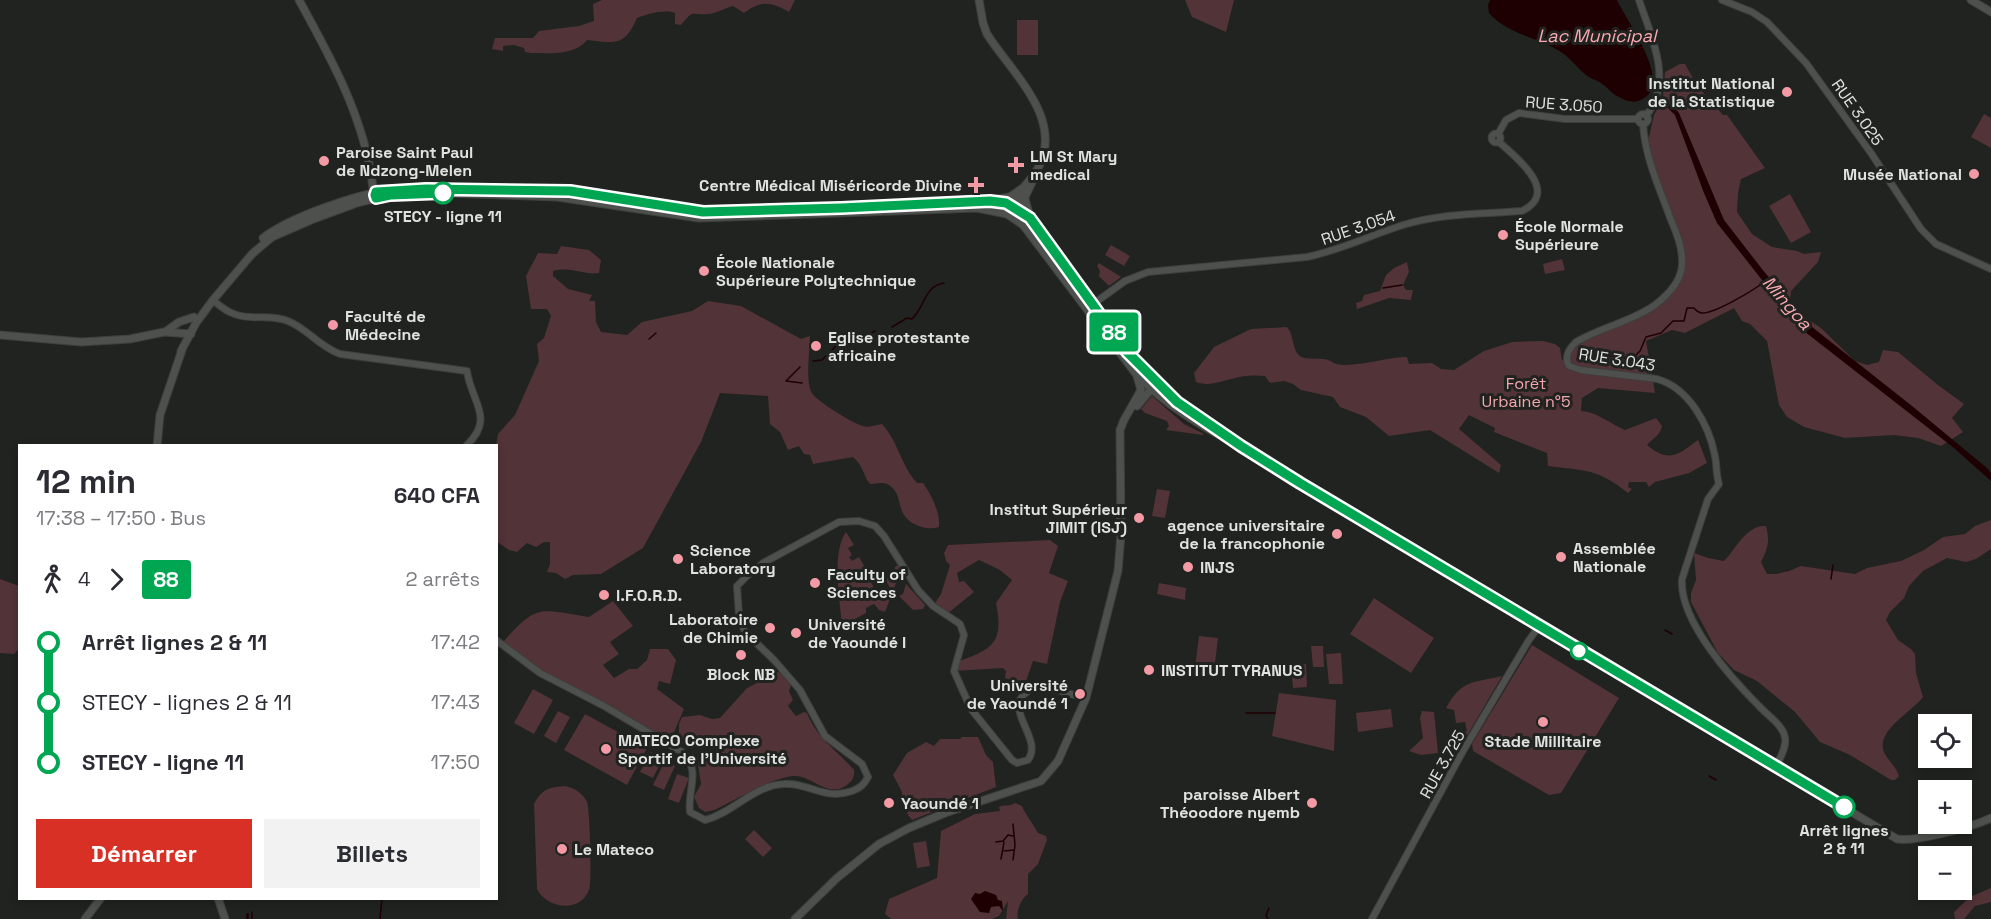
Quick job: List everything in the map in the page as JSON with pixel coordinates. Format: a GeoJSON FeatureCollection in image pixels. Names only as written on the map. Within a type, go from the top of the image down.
{"type":"FeatureCollection","features":[{"type":"Feature","properties":{"kind":"main road"},"geometry":{"type":"LineString","coordinates":[[299,0],[343,83],[355,112],[376,195]]}},
{"type":"Feature","properties":{"kind":"main road"},"geometry":{"type":"LineString","coordinates":[[979,0],[987,34],[1035,103],[1042,119],[1045,145],[1041,163],[1025,199],[1010,216]]}},
{"type":"Feature","properties":{"kind":"main road"},"geometry":{"type":"LineString","coordinates":[[1971,0],[1991,12]]}},
{"type":"Feature","properties":{"kind":"main road"},"geometry":{"type":"LineString","coordinates":[[157,444],[160,415],[194,317],[249,250],[271,232],[293,220],[376,195],[426,189],[570,191],[703,212],[990,201],[1010,197],[1034,177]]}},
{"type":"Feature","properties":{"kind":"main road"},"geometry":{"type":"LineString","coordinates":[[1016,208],[1024,187]]}},
{"type":"Feature","properties":{"kind":"main road"},"geometry":{"type":"LineString","coordinates":[[189,334],[213,300],[252,254],[272,237],[376,195],[443,193],[557,197],[699,218],[977,208],[1010,216],[1034,237],[1127,352],[1157,384],[1177,402],[1241,446],[1580,651],[1897,838],[1912,839],[1968,827],[1991,818]]}},
{"type":"Feature","properties":{"kind":"main road"},"geometry":{"type":"LineString","coordinates":[[1025,199],[1030,218],[1136,374],[1150,389],[1183,415],[1241,446]]}},
{"type":"Feature","properties":{"kind":"main road"},"geometry":{"type":"LineString","coordinates":[[990,201],[1016,208],[1030,218]]}},
{"type":"Feature","properties":{"kind":"main road"},"geometry":{"type":"LineString","coordinates":[[164,332],[179,322],[194,317]]}},
{"type":"Feature","properties":{"kind":"main road"},"geometry":{"type":"LineString","coordinates":[[0,335],[81,342],[130,339],[164,332],[189,334]]}},
{"type":"Feature","properties":{"kind":"main road"},"geometry":{"type":"LineString","coordinates":[[1129,414],[1141,390],[1136,374]]}},
{"type":"Feature","properties":{"kind":"main road"},"geometry":{"type":"LineString","coordinates":[[795,919],[837,879],[879,844],[945,813],[1041,781],[1058,761],[1086,698],[1118,571],[1119,439],[1124,420],[1157,384]]}},
{"type":"Feature","properties":{"kind":"main road"},"geometry":{"type":"LineString","coordinates":[[85,919],[99,900]]}},
{"type":"Feature","properties":{"kind":"main road"},"geometry":{"type":"LineString","coordinates":[[219,900],[225,919]]}},
{"type":"Feature","properties":{"kind":"street"},"geometry":{"type":"LineString","coordinates":[[1639,0],[1660,67],[1658,95],[1646,116],[1647,122],[1640,122]]}},
{"type":"Feature","properties":{"kind":"street","name":"RUE 3.025"},"geometry":{"type":"LineString","coordinates":[[1722,0],[1752,12],[1767,22],[1806,63],[1871,153],[1921,229],[1936,244],[1991,269]]}},
{"type":"Feature","properties":{"kind":"street","name":"RUE 3.050"},"geometry":{"type":"LineString","coordinates":[[1498,134],[1506,120],[1519,113],[1565,119],[1640,122]]}},
{"type":"Feature","properties":{"kind":"street","name":"RUE 3.043"},"geometry":{"type":"LineString","coordinates":[[1640,122],[1648,158],[1679,240],[1682,266],[1680,276],[1671,291],[1652,307],[1576,342],[1568,351],[1567,362],[1569,366],[1581,370],[1667,382],[1690,402],[1708,431],[1719,484],[1708,499],[1682,579],[1682,593],[1690,614],[1716,660],[1733,681],[1783,731],[1785,743],[1776,768]]}},
{"type":"Feature","properties":{"kind":"street","name":"RUE 3.054"},"geometry":{"type":"LineString","coordinates":[[1091,307],[1125,281],[1148,272],[1307,257],[1331,252],[1403,225],[1429,218],[1522,211],[1529,208],[1535,200],[1534,178],[1522,162],[1499,142],[1494,142],[1492,138],[1498,134]]}},
{"type":"Feature","properties":{"kind":"street"},"geometry":{"type":"LineString","coordinates":[[213,300],[225,310],[237,315],[273,317],[290,321],[304,329],[328,349],[340,354],[467,371],[481,412],[481,421],[474,438],[468,444]]}},
{"type":"Feature","properties":{"kind":"street"},"geometry":{"type":"LineString","coordinates":[[498,642],[540,673],[604,706],[682,752],[691,760],[693,770],[690,812],[705,820],[719,815],[771,786],[793,784],[827,795],[836,795],[859,789],[865,784],[866,769],[825,736],[800,690],[745,632],[739,616],[737,600],[737,586],[748,574],[763,563],[839,522],[859,520],[874,526],[884,536],[918,590],[933,606],[960,624],[964,635],[954,671],[971,710],[1012,760],[1017,763],[1028,760],[1032,751],[1019,706],[1028,690],[1040,687],[1086,698]]}},
{"type":"Feature","properties":{"kind":"street","name":"RUE 3.725"},"geometry":{"type":"LineString","coordinates":[[1372,919],[1463,751],[1540,625]]}},
{"type":"Feature","properties":{"kind":"green space"},"geometry":{"type":"Polygon","coordinates":[[[602,0],[795,0],[789,12],[771,4],[761,4],[744,13],[733,6],[711,14],[693,14],[681,25],[675,24],[675,13],[651,14],[637,18],[628,34],[618,41],[587,40],[569,51],[531,53],[514,45],[503,46],[503,51],[492,49],[495,38],[533,38],[539,31],[579,26],[594,21],[593,4],[602,0]]]}},
{"type":"Feature","properties":{"kind":"green space"},"geometry":{"type":"Polygon","coordinates":[[[1185,0],[1234,0],[1226,32],[1192,17],[1185,0]]]}},
{"type":"Feature","properties":{"kind":"green space"},"geometry":{"type":"Polygon","coordinates":[[[1017,20],[1038,20],[1038,55],[1017,55],[1017,20]]]}},
{"type":"Feature","properties":{"kind":"green space","name":"Forêt Urbaine n°5"},"geometry":{"type":"Polygon","coordinates":[[[1680,64],[1685,64],[1698,87],[1723,115],[1727,115],[1765,168],[1741,179],[1738,193],[1737,212],[1752,234],[1772,247],[1804,254],[1821,252],[1818,262],[1791,291],[1790,301],[1803,316],[1821,328],[1855,361],[1867,365],[1879,362],[1883,350],[1898,352],[1964,404],[1952,418],[1963,432],[1941,446],[1918,438],[1894,435],[1845,438],[1804,427],[1787,417],[1779,405],[1767,341],[1750,324],[1742,321],[1734,308],[1685,333],[1672,330],[1646,341],[1655,393],[1598,388],[1582,398],[1581,411],[1598,416],[1625,430],[1656,418],[1662,426],[1661,429],[1647,445],[1662,454],[1674,455],[1698,440],[1707,463],[1689,473],[1655,482],[1649,487],[1646,482],[1629,482],[1628,487],[1632,489],[1628,493],[1599,475],[1548,466],[1547,453],[1494,432],[1495,428],[1469,415],[1459,429],[1501,465],[1499,473],[1430,430],[1389,436],[1366,417],[1340,407],[1333,397],[1301,390],[1284,381],[1270,383],[1265,376],[1254,375],[1211,384],[1196,382],[1194,373],[1214,347],[1251,329],[1287,327],[1297,353],[1305,358],[1325,359],[1343,365],[1407,357],[1409,364],[1432,363],[1441,369],[1454,370],[1484,351],[1512,342],[1543,341],[1555,344],[1560,348],[1562,360],[1567,359],[1573,345],[1652,307],[1677,281],[1681,253],[1644,142],[1649,137],[1654,115],[1663,98],[1665,72],[1680,64]]]}},
{"type":"Feature","properties":{"kind":"green space"},"geometry":{"type":"Polygon","coordinates":[[[1984,114],[1991,118],[1991,148],[1971,137],[1984,114]]]}},
{"type":"Feature","properties":{"kind":"green space"},"geometry":{"type":"Polygon","coordinates":[[[1790,194],[1811,232],[1791,243],[1769,206],[1790,194]]]}},
{"type":"Feature","properties":{"kind":"green space"},"geometry":{"type":"Polygon","coordinates":[[[1111,245],[1130,256],[1124,266],[1105,255],[1111,245]]]}},
{"type":"Feature","properties":{"kind":"green space"},"geometry":{"type":"Polygon","coordinates":[[[561,246],[589,250],[601,260],[599,273],[559,270],[553,271],[553,276],[568,289],[592,295],[589,301],[595,301],[596,322],[601,332],[627,335],[642,322],[692,311],[708,301],[741,306],[801,339],[810,336],[808,374],[812,393],[844,417],[858,424],[868,427],[882,424],[912,476],[917,483],[923,483],[929,493],[937,509],[939,527],[925,528],[907,519],[893,488],[884,483],[870,484],[853,457],[813,464],[810,455],[804,454],[799,446],[788,450],[780,432],[770,424],[768,396],[720,393],[701,442],[643,548],[601,574],[573,575],[565,579],[556,573],[547,572],[550,564],[550,542],[544,542],[536,547],[527,543],[517,552],[509,550],[498,542],[498,444],[496,444],[498,434],[515,415],[539,361],[537,344],[544,338],[551,316],[547,309],[531,309],[526,276],[538,253],[557,254],[561,246]]]}},
{"type":"Feature","properties":{"kind":"green space"},"geometry":{"type":"Polygon","coordinates":[[[1562,259],[1565,270],[1545,274],[1543,264],[1562,259]]]}},
{"type":"Feature","properties":{"kind":"green space"},"geometry":{"type":"Polygon","coordinates":[[[1407,262],[1409,272],[1403,285],[1406,290],[1413,290],[1411,300],[1389,298],[1357,309],[1356,303],[1362,301],[1364,295],[1380,291],[1386,275],[1407,262]]]}},
{"type":"Feature","properties":{"kind":"green space"},"geometry":{"type":"Polygon","coordinates":[[[1099,263],[1121,277],[1109,286],[1099,276],[1100,271],[1097,266],[1099,263]]]}},
{"type":"Feature","properties":{"kind":"green space"},"geometry":{"type":"Polygon","coordinates":[[[1152,396],[1184,424],[1204,434],[1166,430],[1169,426],[1167,421],[1145,413],[1141,409],[1152,396]]]}},
{"type":"Feature","properties":{"kind":"green space"},"geometry":{"type":"Polygon","coordinates":[[[1157,489],[1170,491],[1165,518],[1152,516],[1157,489]]]}},
{"type":"Feature","properties":{"kind":"green space"},"geometry":{"type":"Polygon","coordinates":[[[1991,520],[1991,549],[1976,559],[1966,562],[1947,558],[1923,571],[1909,586],[1904,598],[1890,612],[1886,620],[1898,640],[1915,654],[1916,673],[1923,697],[1896,722],[1885,737],[1884,752],[1899,776],[1895,780],[1891,780],[1850,755],[1820,742],[1795,712],[1757,681],[1734,670],[1718,653],[1691,602],[1691,593],[1696,580],[1694,553],[1724,561],[1747,533],[1759,526],[1766,526],[1768,536],[1768,544],[1761,562],[1767,574],[1789,571],[1801,566],[1855,574],[1867,568],[1901,561],[1924,550],[1943,537],[1965,534],[1975,526],[1991,520]]]}},
{"type":"Feature","properties":{"kind":"green space"},"geometry":{"type":"Polygon","coordinates":[[[846,532],[854,545],[848,548],[852,555],[849,557],[852,561],[859,557],[867,571],[861,574],[865,581],[869,579],[880,597],[888,593],[890,588],[884,577],[895,570],[899,564],[899,575],[885,612],[879,610],[874,604],[866,608],[866,613],[842,626],[838,564],[841,541],[846,532]]]}},
{"type":"Feature","properties":{"kind":"green space"},"geometry":{"type":"Polygon","coordinates":[[[1050,540],[1058,546],[1049,573],[1068,581],[1060,602],[1047,664],[1033,661],[1025,684],[1005,678],[1006,671],[1003,668],[954,671],[957,662],[979,653],[993,643],[998,627],[996,603],[1012,580],[1000,570],[979,560],[957,573],[959,582],[964,581],[974,592],[947,614],[933,606],[941,594],[950,565],[944,553],[948,545],[1050,540]]]}},
{"type":"Feature","properties":{"kind":"green space"},"geometry":{"type":"Polygon","coordinates":[[[0,579],[18,586],[18,650],[14,654],[0,653],[0,579]]]}},
{"type":"Feature","properties":{"kind":"green space"},"geometry":{"type":"Polygon","coordinates":[[[1159,583],[1186,588],[1185,600],[1157,594],[1159,583]]]}},
{"type":"Feature","properties":{"kind":"green space"},"geometry":{"type":"Polygon","coordinates":[[[906,584],[925,605],[923,609],[913,610],[899,596],[903,594],[906,584]]]}},
{"type":"Feature","properties":{"kind":"green space"},"geometry":{"type":"Polygon","coordinates":[[[1374,598],[1434,638],[1411,673],[1350,634],[1374,598]]]}},
{"type":"Feature","properties":{"kind":"green space"},"geometry":{"type":"Polygon","coordinates":[[[613,601],[633,626],[610,642],[619,654],[603,665],[614,678],[629,669],[637,669],[647,660],[650,649],[668,649],[676,660],[670,684],[659,681],[657,689],[684,709],[669,744],[540,673],[501,644],[531,615],[548,611],[589,617],[613,601]]]}},
{"type":"Feature","properties":{"kind":"green space"},"geometry":{"type":"Polygon","coordinates":[[[1199,636],[1218,638],[1214,671],[1195,668],[1199,636]]]}},
{"type":"Feature","properties":{"kind":"green space"},"geometry":{"type":"Polygon","coordinates":[[[1532,645],[1619,698],[1561,793],[1549,795],[1473,751],[1472,744],[1532,645]]]}},
{"type":"Feature","properties":{"kind":"green space"},"geometry":{"type":"Polygon","coordinates":[[[1311,646],[1323,646],[1324,667],[1313,667],[1311,646]]]}},
{"type":"Feature","properties":{"kind":"green space"},"geometry":{"type":"Polygon","coordinates":[[[1341,653],[1343,684],[1329,684],[1326,654],[1341,653]]]}},
{"type":"Feature","properties":{"kind":"green space"},"geometry":{"type":"Polygon","coordinates":[[[1306,664],[1307,687],[1293,688],[1291,665],[1306,664]]]}},
{"type":"Feature","properties":{"kind":"green space"},"geometry":{"type":"Polygon","coordinates":[[[773,670],[783,674],[791,685],[789,691],[793,700],[788,706],[796,716],[807,713],[816,730],[854,770],[853,779],[847,785],[834,790],[801,777],[787,777],[705,812],[699,808],[694,797],[701,784],[699,759],[719,752],[719,749],[688,746],[679,742],[679,724],[682,717],[700,715],[712,719],[720,718],[747,688],[761,681],[773,670]]]}},
{"type":"Feature","properties":{"kind":"green space"},"geometry":{"type":"Polygon","coordinates":[[[1502,676],[1461,746],[1457,734],[1467,731],[1465,722],[1456,723],[1454,710],[1446,708],[1463,687],[1502,676]]]}},
{"type":"Feature","properties":{"kind":"green space"},"geometry":{"type":"Polygon","coordinates":[[[533,689],[553,700],[534,734],[514,723],[533,689]]]}},
{"type":"Feature","properties":{"kind":"green space"},"geometry":{"type":"Polygon","coordinates":[[[1279,693],[1336,700],[1334,751],[1272,736],[1279,693]]]}},
{"type":"Feature","properties":{"kind":"green space"},"geometry":{"type":"Polygon","coordinates":[[[1391,709],[1393,727],[1358,732],[1356,713],[1391,709]]]}},
{"type":"Feature","properties":{"kind":"green space"},"geometry":{"type":"Polygon","coordinates":[[[558,711],[570,717],[556,743],[544,736],[558,711]]]}},
{"type":"Feature","properties":{"kind":"green space"},"geometry":{"type":"Polygon","coordinates":[[[1422,711],[1434,712],[1438,753],[1421,755],[1409,751],[1423,738],[1420,718],[1422,711]]]}},
{"type":"Feature","properties":{"kind":"green space","name":"MATECO Complexe Sportif de l'Université"},"geometry":{"type":"Polygon","coordinates":[[[585,714],[647,748],[627,785],[564,750],[585,714]]]}},
{"type":"Feature","properties":{"kind":"green space"},"geometry":{"type":"Polygon","coordinates":[[[978,737],[986,755],[993,762],[996,787],[912,820],[893,775],[907,753],[926,742],[934,746],[940,739],[960,739],[978,737]]]}},
{"type":"Feature","properties":{"kind":"green space"},"geometry":{"type":"Polygon","coordinates":[[[651,752],[663,758],[653,778],[640,772],[651,752]]]}},
{"type":"Feature","properties":{"kind":"green space"},"geometry":{"type":"Polygon","coordinates":[[[665,761],[675,766],[664,790],[653,785],[665,761]]]}},
{"type":"Feature","properties":{"kind":"green space"},"geometry":{"type":"Polygon","coordinates":[[[677,774],[689,778],[679,803],[668,799],[677,774]]]}},
{"type":"Feature","properties":{"kind":"green space","name":"Le Mateco"},"geometry":{"type":"Polygon","coordinates":[[[565,786],[578,791],[587,802],[590,831],[590,875],[589,890],[585,898],[578,903],[563,906],[548,901],[537,889],[534,804],[546,790],[565,786]]]}},
{"type":"Feature","properties":{"kind":"green space"},"geometry":{"type":"Polygon","coordinates":[[[1015,803],[1022,806],[1038,833],[1046,836],[1047,840],[1038,864],[1028,874],[1028,894],[1020,905],[1018,919],[1006,919],[1008,901],[999,916],[992,919],[891,919],[885,914],[889,899],[937,878],[941,831],[975,814],[1000,811],[999,807],[1015,803]]]}},
{"type":"Feature","properties":{"kind":"green space"},"geometry":{"type":"Polygon","coordinates":[[[754,830],[772,848],[763,857],[745,839],[754,830]]]}},
{"type":"Feature","properties":{"kind":"green space"},"geometry":{"type":"Polygon","coordinates":[[[926,841],[930,866],[917,868],[913,843],[926,841]]]}},
{"type":"Feature","properties":{"kind":"green space"},"geometry":{"type":"Polygon","coordinates":[[[1991,888],[1991,902],[1975,906],[1964,919],[1955,919],[1954,912],[1967,900],[1972,900],[1972,896],[1991,888]]]}},
{"type":"Feature","properties":{"kind":"water","name":"Lac Municipal"},"geometry":{"type":"Polygon","coordinates":[[[1490,0],[1617,0],[1637,35],[1650,65],[1653,78],[1651,90],[1644,98],[1635,102],[1616,96],[1598,81],[1585,74],[1561,52],[1514,31],[1497,20],[1489,13],[1490,0]]]}},
{"type":"Feature","properties":{"kind":"water","name":"Mingoa"},"geometry":{"type":"Polygon","coordinates":[[[1670,103],[1679,113],[1724,220],[1807,323],[1987,468],[1991,473],[1991,481],[1954,448],[1800,328],[1717,223],[1675,115],[1668,108],[1670,103]]]}},
{"type":"Feature","properties":{"kind":"water"},"geometry":{"type":"Polygon","coordinates":[[[985,891],[996,895],[998,900],[1002,901],[1003,911],[999,906],[991,907],[989,913],[980,912],[971,899],[975,893],[980,894],[985,891]]]}},
{"type":"Feature","properties":{"kind":"waterway","name":"Mingoa"},"geometry":{"type":"LineString","coordinates":[[1582,359],[1635,356],[1640,351],[1646,337],[1661,333],[1673,321],[1684,321],[1687,308],[1694,308],[1702,313],[1715,310],[1764,282]]}},
{"type":"Feature","properties":{"kind":"waterway"},"geometry":{"type":"LineString","coordinates":[[892,327],[907,318],[912,319],[932,288],[944,283]]}},
{"type":"Feature","properties":{"kind":"waterway"},"geometry":{"type":"LineString","coordinates":[[1383,288],[1402,285]]}},
{"type":"Feature","properties":{"kind":"waterway"},"geometry":{"type":"LineString","coordinates":[[813,361],[822,360],[838,344],[864,338],[875,331]]}},
{"type":"Feature","properties":{"kind":"waterway"},"geometry":{"type":"LineString","coordinates":[[649,339],[656,333]]}},
{"type":"Feature","properties":{"kind":"waterway"},"geometry":{"type":"LineString","coordinates":[[800,367],[786,381],[802,383]]}},
{"type":"Feature","properties":{"kind":"waterway"},"geometry":{"type":"LineString","coordinates":[[1831,579],[1833,565]]}},
{"type":"Feature","properties":{"kind":"waterway"},"geometry":{"type":"LineString","coordinates":[[1665,630],[1672,634]]}},
{"type":"Feature","properties":{"kind":"waterway"},"geometry":{"type":"LineString","coordinates":[[1246,713],[1275,713]]}},
{"type":"Feature","properties":{"kind":"waterway"},"geometry":{"type":"LineString","coordinates":[[1709,776],[1716,780]]}},
{"type":"Feature","properties":{"kind":"waterway"},"geometry":{"type":"LineString","coordinates":[[1013,824],[1015,845],[1013,860]]}},
{"type":"Feature","properties":{"kind":"waterway"},"geometry":{"type":"LineString","coordinates":[[996,842],[1003,841],[1008,835],[1013,836]]}},
{"type":"Feature","properties":{"kind":"waterway"},"geometry":{"type":"LineString","coordinates":[[1001,859],[1004,842]]}},
{"type":"Feature","properties":{"kind":"waterway"},"geometry":{"type":"LineString","coordinates":[[1004,851],[1014,850]]}},
{"type":"Feature","properties":{"kind":"waterway"},"geometry":{"type":"LineString","coordinates":[[380,919],[382,900]]}},
{"type":"Feature","properties":{"kind":"waterway"},"geometry":{"type":"LineString","coordinates":[[1268,919],[1266,915],[1269,908]]}},
{"type":"Feature","properties":{"kind":"waterway"},"geometry":{"type":"LineString","coordinates":[[252,912],[252,919]]}},
{"type":"Feature","properties":{"kind":"waterway"},"geometry":{"type":"LineString","coordinates":[[247,914],[247,919]]}},
{"type":"Feature","properties":{"kind":"waterway"},"geometry":{"type":"LineString","coordinates":[[248,914],[248,919]]}},
{"type":"Feature","properties":{"kind":"bus line","name":"88"},"geometry":{"type":"LineString","coordinates":[[443,193],[390,195],[376,198],[375,195],[376,192],[391,190],[426,189],[570,191],[703,212],[990,201],[1006,203],[1030,218],[1127,352],[1177,402],[1300,483],[1844,807]]}},
{"type":"Feature","properties":{"kind":"place","name":"Institut National de la Statistique"},"geometry":{"type":"Point","coordinates":[1787,92]}},
{"type":"Feature","properties":{"kind":"place","name":"Paroise Saint Paul de Ndzong-Melen"},"geometry":{"type":"Point","coordinates":[324,161]}},
{"type":"Feature","properties":{"kind":"place","name":"LM St Mary medical"},"geometry":{"type":"Point","coordinates":[1016,165]}},
{"type":"Feature","properties":{"kind":"place","name":"Musée National"},"geometry":{"type":"Point","coordinates":[1974,174]}},
{"type":"Feature","properties":{"kind":"place","name":"Centre Médical Miséricorde Divine"},"geometry":{"type":"Point","coordinates":[976,185]}},
{"type":"Feature","properties":{"kind":"place","name":"STECY - ligne 11"},"geometry":{"type":"Point","coordinates":[443,193]}},
{"type":"Feature","properties":{"kind":"place","name":"École Normale Supérieure"},"geometry":{"type":"Point","coordinates":[1503,235]}},
{"type":"Feature","properties":{"kind":"place","name":"École Nationale Supérieure Polytechnique"},"geometry":{"type":"Point","coordinates":[704,271]}},
{"type":"Feature","properties":{"kind":"place","name":"Faculté de Médecine"},"geometry":{"type":"Point","coordinates":[333,325]}},
{"type":"Feature","properties":{"kind":"place","name":"Eglise protestante africaine"},"geometry":{"type":"Point","coordinates":[816,346]}},
{"type":"Feature","properties":{"kind":"place","name":"Institut Supérieur JIMIT (ISJ)"},"geometry":{"type":"Point","coordinates":[1139,518]}},
{"type":"Feature","properties":{"kind":"place","name":"agence universitaire de la francophonie"},"geometry":{"type":"Point","coordinates":[1337,534]}},
{"type":"Feature","properties":{"kind":"place","name":"Assemblée Nationale"},"geometry":{"type":"Point","coordinates":[1561,557]}},
{"type":"Feature","properties":{"kind":"place","name":"Science Laboratory"},"geometry":{"type":"Point","coordinates":[678,559]}},
{"type":"Feature","properties":{"kind":"place","name":"INJS"},"geometry":{"type":"Point","coordinates":[1188,567]}},
{"type":"Feature","properties":{"kind":"place","name":"Faculty of Sciences"},"geometry":{"type":"Point","coordinates":[815,583]}},
{"type":"Feature","properties":{"kind":"place","name":"I.F.O.R.D."},"geometry":{"type":"Point","coordinates":[604,595]}},
{"type":"Feature","properties":{"kind":"place","name":"Laboratoire de Chimie"},"geometry":{"type":"Point","coordinates":[770,628]}},
{"type":"Feature","properties":{"kind":"place","name":"Université de Yaoundé I"},"geometry":{"type":"Point","coordinates":[796,633]}},
{"type":"Feature","properties":{"kind":"place","name":"Block NB"},"geometry":{"type":"Point","coordinates":[741,655]}},
{"type":"Feature","properties":{"kind":"place","name":"INSTITUT TYRANUS"},"geometry":{"type":"Point","coordinates":[1149,670]}},
{"type":"Feature","properties":{"kind":"place","name":"Université de Yaoundé 1"},"geometry":{"type":"Point","coordinates":[1080,694]}},
{"type":"Feature","properties":{"kind":"place","name":"Stade Millitaire"},"geometry":{"type":"Point","coordinates":[1543,722]}},
{"type":"Feature","properties":{"kind":"place","name":"MATECO Complexe Sportif de l'Université"},"geometry":{"type":"Point","coordinates":[606,749]}},
{"type":"Feature","properties":{"kind":"place","name":"Yaoundé 1"},"geometry":{"type":"Point","coordinates":[889,803]}},
{"type":"Feature","properties":{"kind":"place","name":"paroisse Albert Théoodore nyemb"},"geometry":{"type":"Point","coordinates":[1312,803]}},
{"type":"Feature","properties":{"kind":"place","name":"Arrêt lignes 2 & 11"},"geometry":{"type":"Point","coordinates":[1844,807]}},
{"type":"Feature","properties":{"kind":"place","name":"Le Mateco"},"geometry":{"type":"Point","coordinates":[562,849]}}]}
